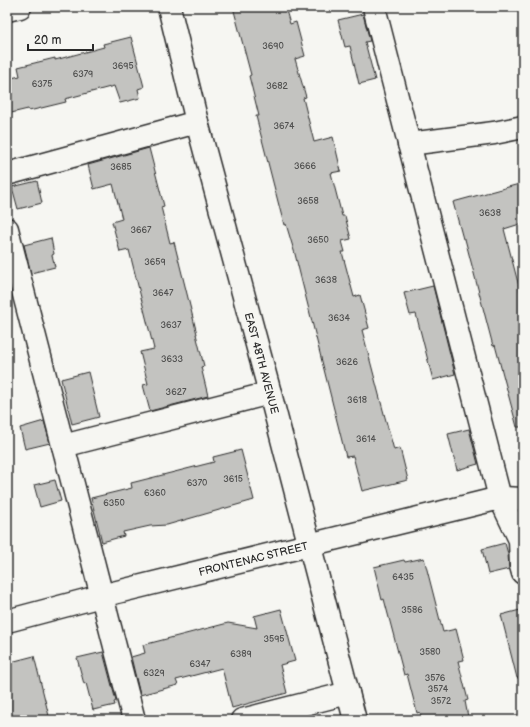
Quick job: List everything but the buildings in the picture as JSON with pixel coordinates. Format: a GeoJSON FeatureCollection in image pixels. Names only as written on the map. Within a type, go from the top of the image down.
{"type":"FeatureCollection","features":[{"type":"Feature","properties":{"kind":"street"},"geometry":{"type":"LineString","coordinates":[[7,10],[20,7]]}},
{"type":"Feature","properties":{"kind":"street","name":"EAST 48TH AVENUE"},"geometry":{"type":"LineString","coordinates":[[169,7],[197,122],[270,392],[355,720]]}},
{"type":"Feature","properties":{"kind":"street"},"geometry":{"type":"LineString","coordinates":[[374,7],[500,498],[520,540],[521,566],[523,573]]}},
{"type":"Feature","properties":{"kind":"street"},"geometry":{"type":"LineString","coordinates":[[7,174],[197,122]]}},
{"type":"Feature","properties":{"kind":"street"},"geometry":{"type":"LineString","coordinates":[[409,144],[494,133],[523,127]]}},
{"type":"Feature","properties":{"kind":"street"},"geometry":{"type":"LineString","coordinates":[[7,229],[134,720]]}},
{"type":"Feature","properties":{"kind":"street"},"geometry":{"type":"LineString","coordinates":[[63,446],[270,392]]}},
{"type":"Feature","properties":{"kind":"street"},"geometry":{"type":"LineString","coordinates":[[500,498],[523,482]]}},
{"type":"Feature","properties":{"kind":"street"},"geometry":{"type":"LineString","coordinates":[[500,498],[523,499]]}},
{"type":"Feature","properties":{"kind":"street","name":"FRONTENAC STREET"},"geometry":{"type":"LineString","coordinates":[[7,621],[101,596],[500,498]]}},
{"type":"Feature","properties":{"kind":"street"},"geometry":{"type":"LineString","coordinates":[[242,720],[348,693]]}}]}
